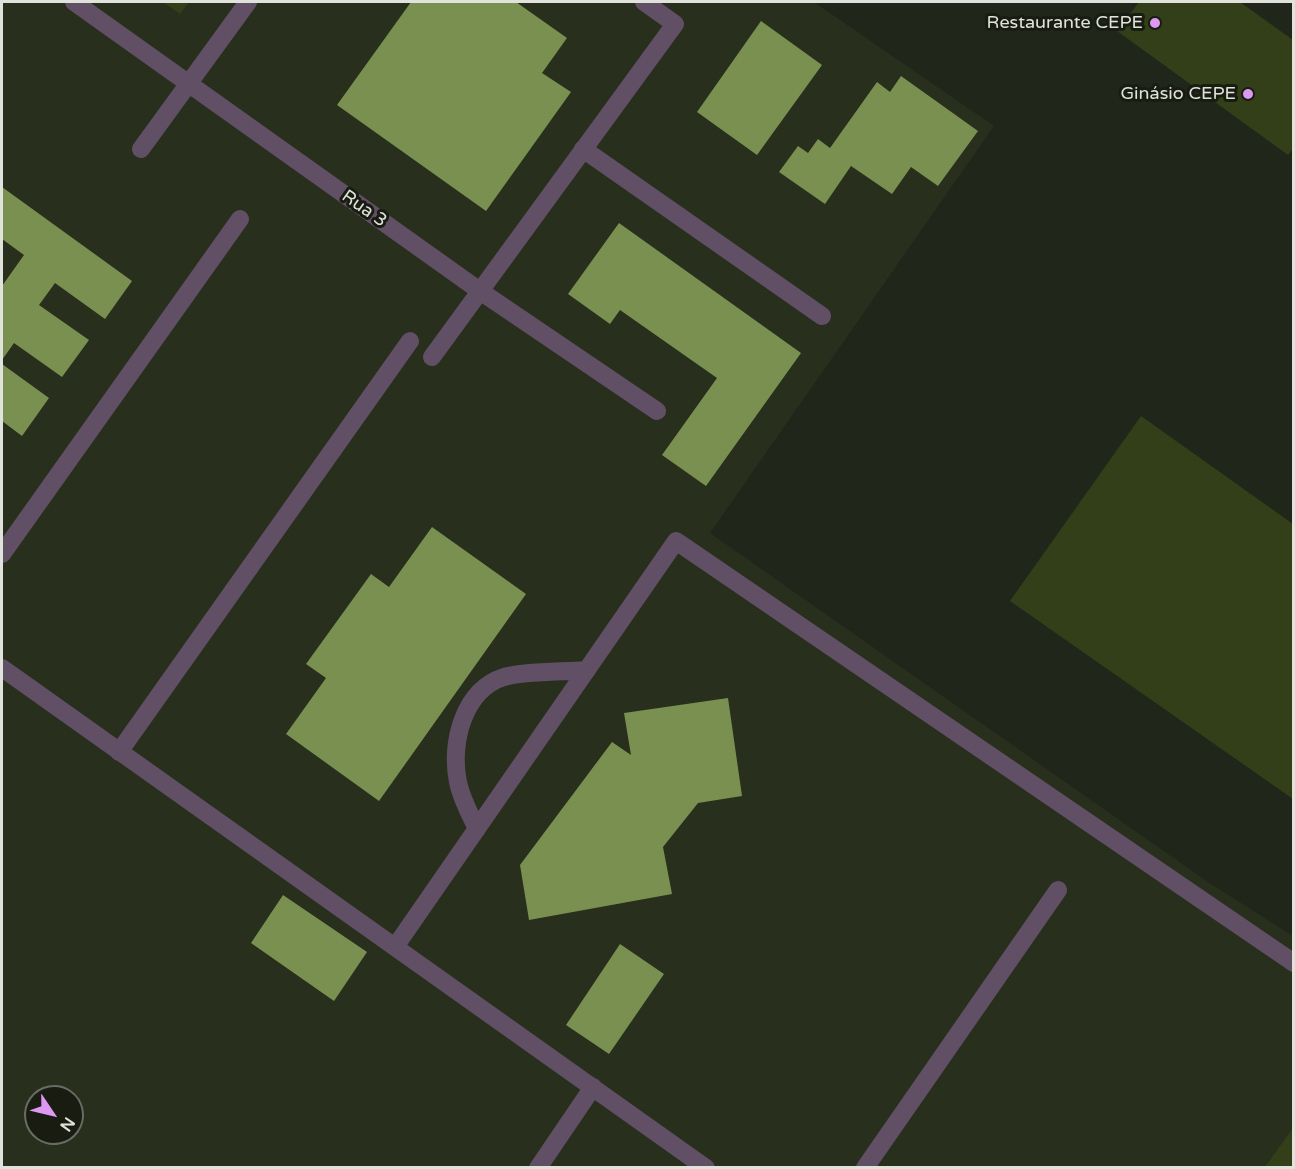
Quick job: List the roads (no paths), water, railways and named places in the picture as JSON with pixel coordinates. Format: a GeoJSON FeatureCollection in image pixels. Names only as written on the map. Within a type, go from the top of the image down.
{"type":"FeatureCollection","features":[{"type":"Feature","properties":{"kind":"lane","name":"Rua 3"},"geometry":{"type":"LineString","coordinates":[[74,2],[480,291],[657,411]]}},
{"type":"Feature","properties":{"kind":"lane"},"geometry":{"type":"LineString","coordinates":[[141,149],[248,2]]}},
{"type":"Feature","properties":{"kind":"lane"},"geometry":{"type":"LineString","coordinates":[[432,357],[675,24],[644,2]]}},
{"type":"Feature","properties":{"kind":"lane"},"geometry":{"type":"LineString","coordinates":[[584,149],[822,316]]}},
{"type":"Feature","properties":{"kind":"lane"},"geometry":{"type":"LineString","coordinates":[[2,555],[240,219]]}},
{"type":"Feature","properties":{"kind":"lane"},"geometry":{"type":"LineString","coordinates":[[119,752],[410,341]]}},
{"type":"Feature","properties":{"kind":"lane"},"geometry":{"type":"LineString","coordinates":[[395,947],[676,541],[1293,963]]}},
{"type":"Feature","properties":{"kind":"lane"},"geometry":{"type":"LineString","coordinates":[[2,668],[706,1167]]}},
{"type":"Feature","properties":{"kind":"lane"},"geometry":{"type":"LineString","coordinates":[[477,829],[458,784],[455,760],[459,727],[477,696],[504,677],[587,670]]}},
{"type":"Feature","properties":{"kind":"lane"},"geometry":{"type":"LineString","coordinates":[[865,1167],[1058,890]]}},
{"type":"Feature","properties":{"kind":"lane"},"geometry":{"type":"LineString","coordinates":[[538,1167],[594,1088]]}},
{"type":"Feature","properties":{"kind":"place","name":"Restaurante CEPE"},"geometry":{"type":"Point","coordinates":[1155,23]}},
{"type":"Feature","properties":{"kind":"place","name":"Ginásio CEPE"},"geometry":{"type":"Point","coordinates":[1248,94]}}]}
